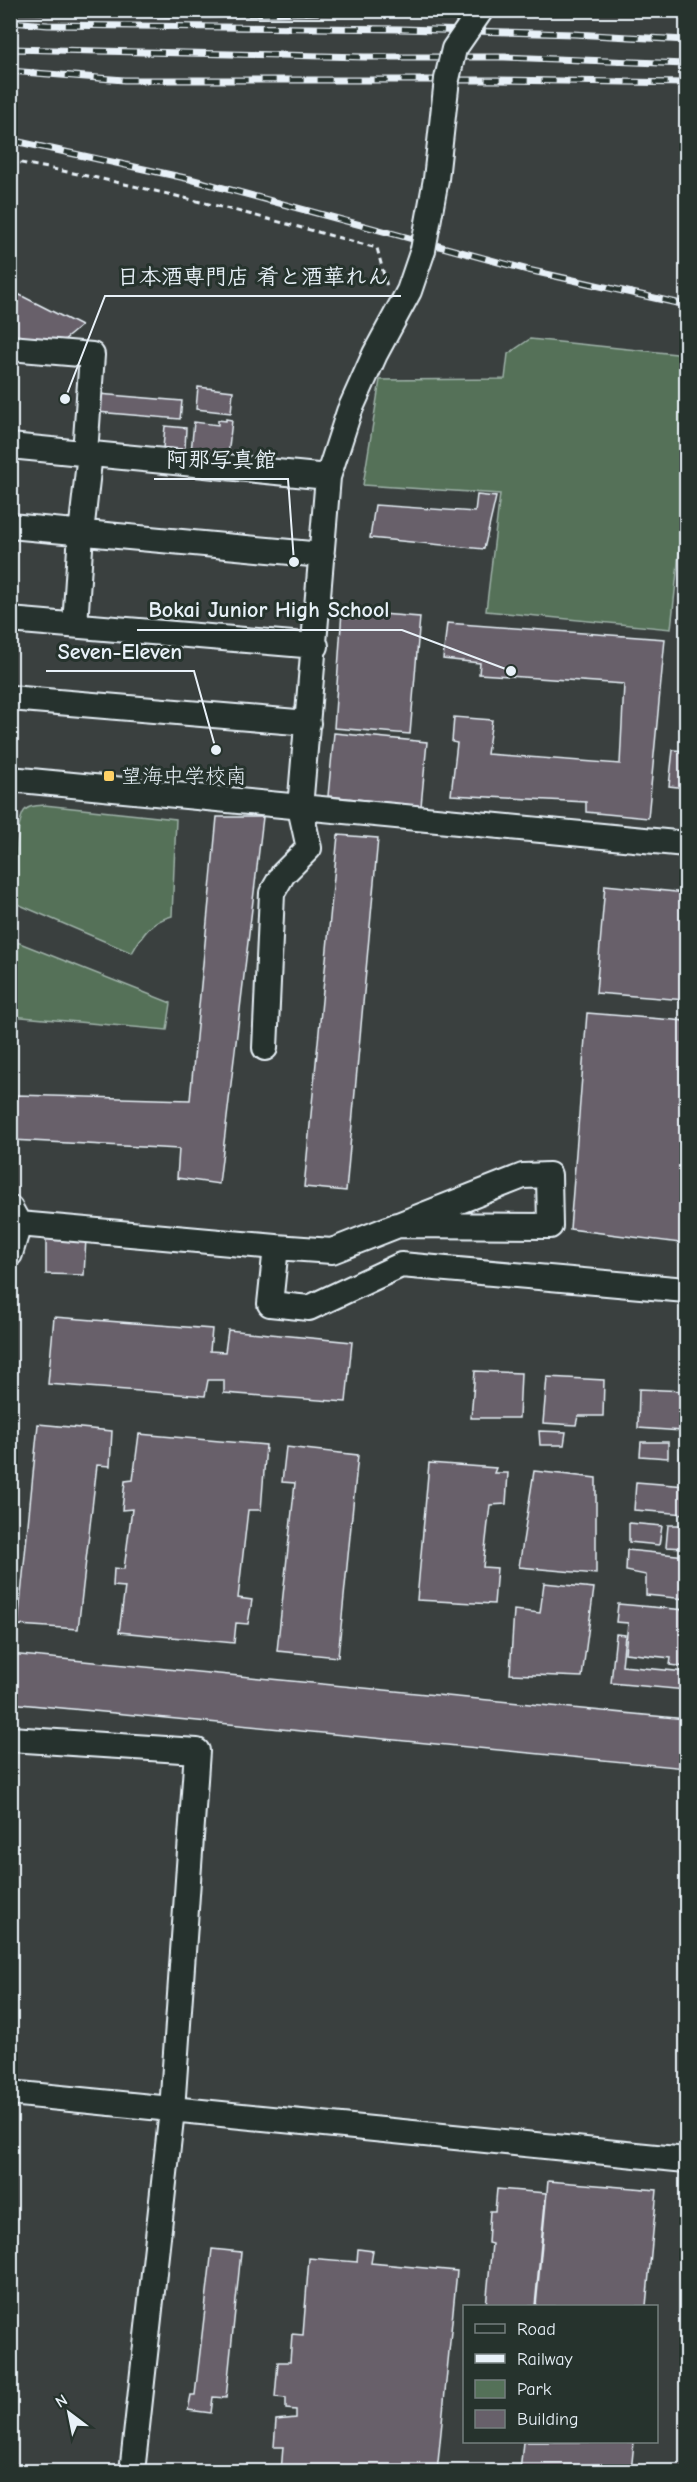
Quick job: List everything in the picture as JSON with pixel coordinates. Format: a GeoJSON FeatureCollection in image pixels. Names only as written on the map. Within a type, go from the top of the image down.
{"type":"FeatureCollection","features":[{"type":"Feature","properties":{"kind":"street"},"geometry":{"type":"LineString","coordinates":[[265,1048],[272,893],[284,874],[309,848],[300,808],[316,646],[328,477],[353,403],[375,354],[404,300],[423,250],[436,179],[447,79],[454,49],[481,10]]}},
{"type":"Feature","properties":{"kind":"street"},"geometry":{"type":"LineString","coordinates":[[10,348],[92,355],[88,453],[75,626]]}},
{"type":"Feature","properties":{"kind":"street"},"geometry":{"type":"LineString","coordinates":[[10,446],[328,477]]}},
{"type":"Feature","properties":{"kind":"street"},"geometry":{"type":"LineString","coordinates":[[10,526],[322,555]]}},
{"type":"Feature","properties":{"kind":"street"},"geometry":{"type":"LineString","coordinates":[[10,620],[316,646]]}},
{"type":"Feature","properties":{"kind":"street"},"geometry":{"type":"LineString","coordinates":[[10,698],[308,723]]}},
{"type":"Feature","properties":{"kind":"street"},"geometry":{"type":"LineString","coordinates":[[10,780],[687,844]]}},
{"type":"Feature","properties":{"kind":"street"},"geometry":{"type":"LineString","coordinates":[[10,1254],[15,1216],[276,1247],[332,1251],[397,1225],[523,1176],[549,1175],[550,1226],[397,1225]]}},
{"type":"Feature","properties":{"kind":"street"},"geometry":{"type":"LineString","coordinates":[[276,1247],[270,1304],[309,1308],[401,1265],[687,1290]]}},
{"type":"Feature","properties":{"kind":"street"},"geometry":{"type":"LineString","coordinates":[[10,1739],[197,1751],[172,2110],[132,2472]]}},
{"type":"Feature","properties":{"kind":"street"},"geometry":{"type":"LineString","coordinates":[[10,2092],[687,2160]]}},
{"type":"Feature","properties":{"kind":"path"},"geometry":{"type":"LineString","coordinates":[[10,161],[151,189],[377,248],[384,280],[391,293],[404,300]]}},
{"type":"Feature","properties":{"kind":"green space"},"geometry":{"type":"Polygon","coordinates":[[[530,339],[686,355],[686,487],[671,629],[486,611],[500,494],[363,485],[380,380],[505,379],[508,354],[530,339]]]}},
{"type":"Feature","properties":{"kind":"green space"},"geometry":{"type":"Polygon","coordinates":[[[44,805],[176,819],[172,916],[153,925],[132,953],[15,903],[20,821],[27,809],[44,805]]]}},
{"type":"Feature","properties":{"kind":"green space"},"geometry":{"type":"Polygon","coordinates":[[[12,940],[171,1003],[167,1030],[11,1016],[12,940]]]}},
{"type":"Feature","properties":{"kind":"building"},"geometry":{"type":"Polygon","coordinates":[[[10,290],[81,326],[58,345],[10,343],[10,290]]]}},
{"type":"Feature","properties":{"kind":"building"},"geometry":{"type":"Polygon","coordinates":[[[198,387],[233,391],[231,413],[196,409],[198,387]]]}},
{"type":"Feature","properties":{"kind":"building"},"geometry":{"type":"Polygon","coordinates":[[[98,394],[182,401],[180,419],[97,412],[98,394]]]}},
{"type":"Feature","properties":{"kind":"building"},"geometry":{"type":"Polygon","coordinates":[[[226,419],[232,420],[228,456],[191,452],[194,422],[218,425],[218,420],[226,421],[226,419]]]}},
{"type":"Feature","properties":{"kind":"building"},"geometry":{"type":"Polygon","coordinates":[[[165,426],[186,428],[185,449],[163,448],[165,426]]]}},
{"type":"Feature","properties":{"kind":"building"},"geometry":{"type":"Polygon","coordinates":[[[477,495],[496,497],[484,549],[370,538],[375,505],[475,512],[477,495]]]}},
{"type":"Feature","properties":{"kind":"building"},"geometry":{"type":"Polygon","coordinates":[[[342,611],[420,617],[410,734],[334,728],[342,611]]]}},
{"type":"Feature","properties":{"kind":"building"},"geometry":{"type":"Polygon","coordinates":[[[447,623],[665,639],[648,818],[586,812],[586,802],[451,795],[457,743],[452,742],[454,717],[492,720],[487,754],[620,764],[624,684],[479,674],[480,663],[443,659],[447,623]]]}},
{"type":"Feature","properties":{"kind":"building"},"geometry":{"type":"Polygon","coordinates":[[[334,733],[427,742],[421,806],[328,796],[334,733]]]}},
{"type":"Feature","properties":{"kind":"building"},"geometry":{"type":"Polygon","coordinates":[[[673,750],[686,751],[686,788],[669,786],[673,750]]]}},
{"type":"Feature","properties":{"kind":"building"},"geometry":{"type":"Polygon","coordinates":[[[217,817],[263,817],[219,1184],[177,1178],[179,1149],[12,1140],[17,1095],[190,1100],[217,817]]]}},
{"type":"Feature","properties":{"kind":"building"},"geometry":{"type":"Polygon","coordinates":[[[338,835],[378,838],[346,1191],[304,1187],[338,835]]]}},
{"type":"Feature","properties":{"kind":"building"},"geometry":{"type":"Polygon","coordinates":[[[605,885],[686,893],[686,1000],[596,993],[605,885]]]}},
{"type":"Feature","properties":{"kind":"building"},"geometry":{"type":"Polygon","coordinates":[[[587,1013],[686,1021],[686,1178],[680,1243],[570,1229],[587,1013]]]}},
{"type":"Feature","properties":{"kind":"building"},"geometry":{"type":"Polygon","coordinates":[[[46,1235],[86,1238],[84,1275],[46,1274],[46,1235]]]}},
{"type":"Feature","properties":{"kind":"building"},"geometry":{"type":"Polygon","coordinates":[[[10,1311],[14,1312],[10,1369],[10,1311]]]}},
{"type":"Feature","properties":{"kind":"building"},"geometry":{"type":"Polygon","coordinates":[[[54,1317],[212,1329],[210,1351],[225,1352],[228,1330],[352,1342],[346,1402],[224,1393],[224,1380],[208,1380],[205,1396],[48,1384],[54,1317]]]}},
{"type":"Feature","properties":{"kind":"building"},"geometry":{"type":"Polygon","coordinates":[[[475,1371],[521,1373],[519,1418],[471,1418],[475,1371]]]}},
{"type":"Feature","properties":{"kind":"building"},"geometry":{"type":"Polygon","coordinates":[[[547,1377],[604,1380],[603,1416],[578,1416],[576,1425],[543,1423],[547,1377]]]}},
{"type":"Feature","properties":{"kind":"building"},"geometry":{"type":"Polygon","coordinates":[[[639,1389],[686,1391],[686,1461],[680,1461],[682,1431],[638,1428],[639,1389]]]}},
{"type":"Feature","properties":{"kind":"building"},"geometry":{"type":"Polygon","coordinates":[[[38,1424],[112,1431],[110,1466],[97,1465],[78,1629],[18,1625],[38,1424]]]}},
{"type":"Feature","properties":{"kind":"building"},"geometry":{"type":"Polygon","coordinates":[[[539,1431],[566,1432],[564,1445],[540,1445],[539,1431]]]}},
{"type":"Feature","properties":{"kind":"building"},"geometry":{"type":"Polygon","coordinates":[[[139,1434],[266,1445],[261,1510],[248,1510],[238,1598],[252,1600],[248,1624],[236,1623],[234,1643],[119,1632],[125,1587],[113,1586],[114,1568],[124,1569],[132,1509],[122,1510],[125,1481],[133,1480],[139,1434]]]}},
{"type":"Feature","properties":{"kind":"building"},"geometry":{"type":"Polygon","coordinates":[[[641,1442],[668,1442],[668,1458],[640,1456],[641,1442]]]}},
{"type":"Feature","properties":{"kind":"building"},"geometry":{"type":"Polygon","coordinates":[[[286,1447],[358,1455],[338,1657],[277,1651],[295,1483],[282,1482],[286,1447]]]}},
{"type":"Feature","properties":{"kind":"building"},"geometry":{"type":"Polygon","coordinates":[[[429,1463],[496,1468],[494,1473],[508,1473],[506,1504],[490,1505],[483,1567],[497,1568],[494,1604],[417,1600],[429,1463]]]}},
{"type":"Feature","properties":{"kind":"building"},"geometry":{"type":"Polygon","coordinates":[[[534,1471],[596,1478],[596,1574],[519,1567],[534,1471]]]}},
{"type":"Feature","properties":{"kind":"building"},"geometry":{"type":"Polygon","coordinates":[[[636,1482],[686,1486],[686,1514],[634,1510],[636,1482]]]}},
{"type":"Feature","properties":{"kind":"building"},"geometry":{"type":"Polygon","coordinates":[[[629,1523],[662,1526],[659,1545],[629,1542],[629,1523]]]}},
{"type":"Feature","properties":{"kind":"building"},"geometry":{"type":"Polygon","coordinates":[[[668,1525],[686,1525],[686,1548],[666,1547],[668,1525]]]}},
{"type":"Feature","properties":{"kind":"building"},"geometry":{"type":"Polygon","coordinates":[[[627,1550],[686,1556],[686,1599],[646,1595],[646,1575],[626,1571],[627,1550]]]}},
{"type":"Feature","properties":{"kind":"building"},"geometry":{"type":"Polygon","coordinates":[[[544,1583],[594,1588],[582,1677],[510,1674],[514,1610],[540,1613],[544,1583]]]}},
{"type":"Feature","properties":{"kind":"building"},"geometry":{"type":"Polygon","coordinates":[[[618,1604],[686,1610],[686,1667],[670,1665],[671,1658],[625,1653],[628,1623],[616,1622],[618,1604]]]}},
{"type":"Feature","properties":{"kind":"building"},"geometry":{"type":"Polygon","coordinates":[[[616,1634],[625,1635],[622,1666],[686,1672],[686,1690],[611,1683],[616,1634]]]}},
{"type":"Feature","properties":{"kind":"building"},"geometry":{"type":"Polygon","coordinates":[[[10,1654],[686,1719],[686,1768],[10,1703],[10,1654]]]}},
{"type":"Feature","properties":{"kind":"building"},"geometry":{"type":"Polygon","coordinates":[[[548,2181],[657,2190],[646,2305],[536,2305],[548,2181]]]}},
{"type":"Feature","properties":{"kind":"building"},"geometry":{"type":"Polygon","coordinates":[[[497,2189],[546,2193],[535,2305],[486,2305],[492,2244],[488,2243],[490,2211],[495,2211],[497,2189]]]}},
{"type":"Feature","properties":{"kind":"building"},"geometry":{"type":"Polygon","coordinates":[[[212,2249],[241,2252],[226,2398],[213,2397],[211,2413],[188,2410],[191,2395],[195,2395],[212,2249]]]}},
{"type":"Feature","properties":{"kind":"building"},"geometry":{"type":"Polygon","coordinates":[[[358,2249],[373,2251],[371,2263],[457,2271],[437,2472],[281,2472],[283,2447],[274,2447],[276,2420],[296,2418],[296,2410],[286,2409],[286,2398],[275,2397],[278,2362],[290,2362],[292,2334],[303,2335],[309,2258],[357,2262],[358,2249]]]}},
{"type":"Feature","properties":{"kind":"building"},"geometry":{"type":"Polygon","coordinates":[[[686,2437],[686,2471],[683,2471],[686,2437]]]}},
{"type":"Feature","properties":{"kind":"building"},"geometry":{"type":"Polygon","coordinates":[[[523,2443],[634,2443],[631,2472],[520,2472],[523,2443]]]}},
{"type":"Feature","properties":{"kind":"railway"},"geometry":{"type":"LineString","coordinates":[[10,11],[208,15],[402,10]]}},
{"type":"Feature","properties":{"kind":"railway"},"geometry":{"type":"LineString","coordinates":[[673,10],[686,11]]}},
{"type":"Feature","properties":{"kind":"railway"},"geometry":{"type":"LineString","coordinates":[[10,22],[48,25],[401,29],[686,40]]}},
{"type":"Feature","properties":{"kind":"railway"},"geometry":{"type":"LineString","coordinates":[[10,49],[364,57],[504,57],[686,64]]}},
{"type":"Feature","properties":{"kind":"railway"},"geometry":{"type":"LineString","coordinates":[[10,71],[124,80],[497,80],[686,83]]}},
{"type":"Feature","properties":{"kind":"railway"},"geometry":{"type":"LineString","coordinates":[[10,140],[190,179],[528,270],[686,305]]}},
{"type":"Feature","properties":{"kind":"place","name":"日本酒専門店 肴と酒華れん"},"geometry":{"type":"Point","coordinates":[65,399]}},
{"type":"Feature","properties":{"kind":"place","name":"阿那写真館"},"geometry":{"type":"Point","coordinates":[294,562]}},
{"type":"Feature","properties":{"kind":"place","name":"Bokai Junior High School"},"geometry":{"type":"Point","coordinates":[511,671]}},
{"type":"Feature","properties":{"kind":"place","name":"Seven-Eleven"},"geometry":{"type":"Point","coordinates":[216,750]}},
{"type":"Feature","properties":{"kind":"place","name":"望海中学校南"},"geometry":{"type":"Point","coordinates":[109,776]}}]}
